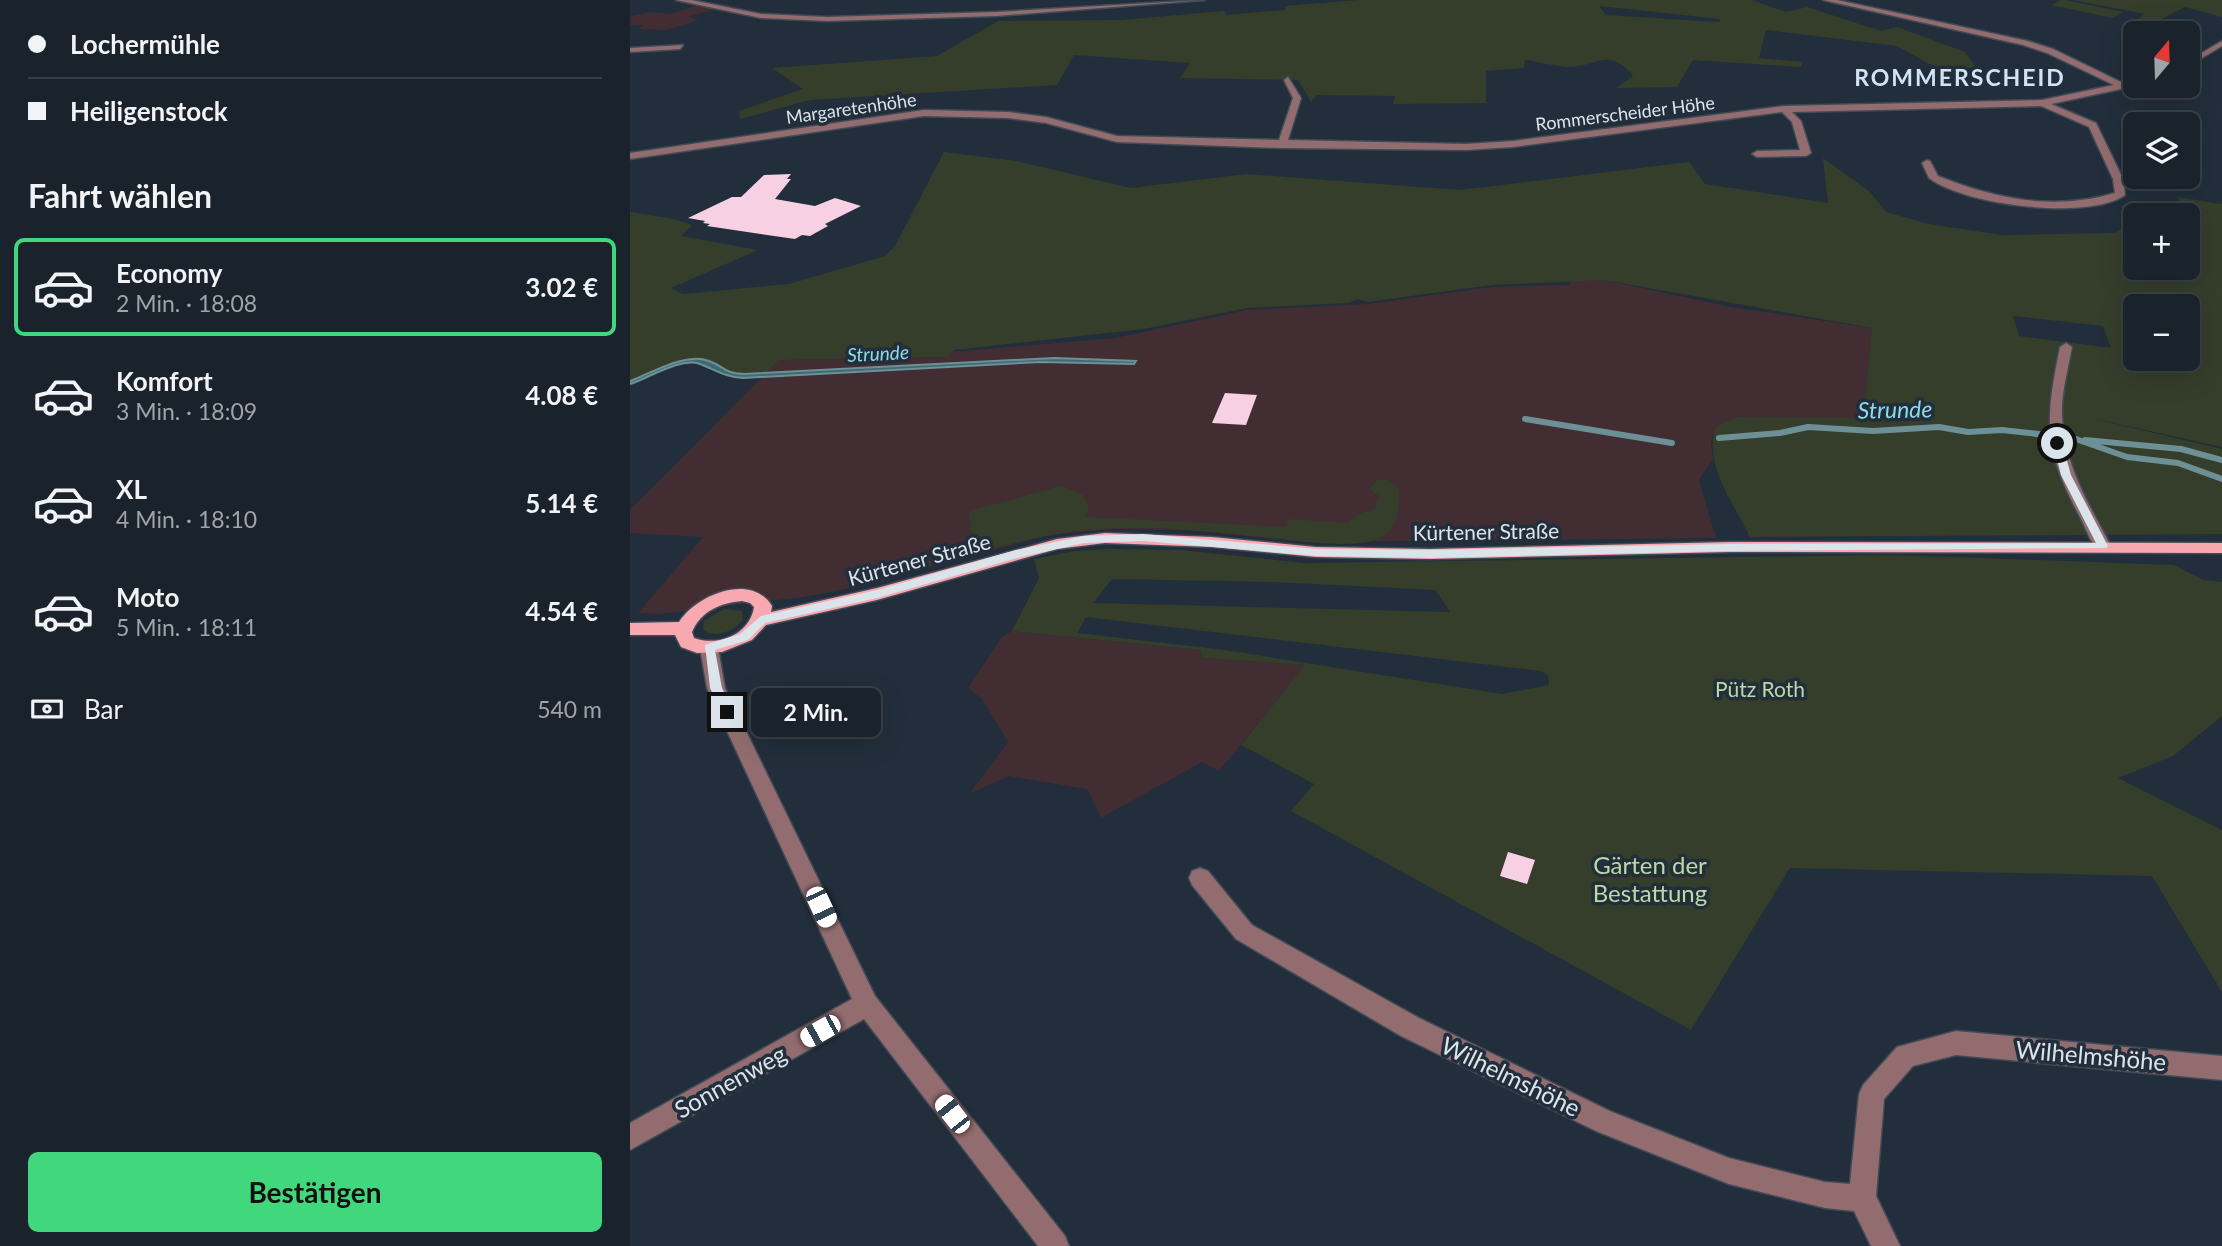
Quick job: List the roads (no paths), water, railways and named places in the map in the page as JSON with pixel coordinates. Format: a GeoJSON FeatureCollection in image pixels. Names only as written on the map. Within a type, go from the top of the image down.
{"type":"FeatureCollection","features":[{"type":"Feature","properties":{"kind":"main road","name":"Kürtener Straße"},"geometry":{"type":"LineString","coordinates":[[761,620],[877,594],[1043,547],[1105,538],[1212,542],[1317,552],[1430,554],[1730,547],[2222,548]]}},
{"type":"Feature","properties":{"kind":"main road"},"geometry":{"type":"LineString","coordinates":[[630,629],[684,628],[702,608],[738,595],[761,602],[764,609],[761,620],[744,637],[709,648],[687,642],[684,628]]}},
{"type":"Feature","properties":{"kind":"street"},"geometry":{"type":"LineString","coordinates":[[680,0],[761,16],[810,19],[979,15],[1200,0]]}},
{"type":"Feature","properties":{"kind":"street"},"geometry":{"type":"LineString","coordinates":[[1827,0],[2025,43],[2050,51],[2101,78],[2122,85]]}},
{"type":"Feature","properties":{"kind":"street"},"geometry":{"type":"LineString","coordinates":[[2200,57],[2222,43]]}},
{"type":"Feature","properties":{"kind":"street"},"geometry":{"type":"LineString","coordinates":[[630,50],[680,47]]}},
{"type":"Feature","properties":{"kind":"street"},"geometry":{"type":"LineString","coordinates":[[1282,145],[1297,99],[1289,80]]}},
{"type":"Feature","properties":{"kind":"street","name":"Rommerscheider Höhe"},"geometry":{"type":"LineString","coordinates":[[1117,139],[1420,148],[1513,144],[1784,108],[2042,103],[2122,85]]}},
{"type":"Feature","properties":{"kind":"street"},"geometry":{"type":"LineString","coordinates":[[1927,163],[1934,178],[1967,193],[2007,200],[2066,206],[2100,203],[2120,195],[2118,179],[2094,125],[2042,103]]}},
{"type":"Feature","properties":{"kind":"street"},"geometry":{"type":"LineString","coordinates":[[1757,154],[1806,153],[1796,121],[1784,108]]}},
{"type":"Feature","properties":{"kind":"street","name":"Margaretenhöhe"},"geometry":{"type":"LineString","coordinates":[[630,156],[924,113],[1008,115],[1046,120],[1117,139]]}},
{"type":"Feature","properties":{"kind":"street"},"geometry":{"type":"LineString","coordinates":[[2066,347],[2055,414],[2057,443],[2066,475],[2103,546]]}},
{"type":"Feature","properties":{"kind":"street"},"geometry":{"type":"LineString","coordinates":[[709,648],[716,688],[867,1004],[1055,1246]]}},
{"type":"Feature","properties":{"kind":"street","name":"Wilhelmshöhe"},"geometry":{"type":"LineString","coordinates":[[1200,878],[1244,932],[1434,1039],[1605,1122],[1729,1171],[1825,1195],[1862,1198],[1872,1094],[1906,1056],[1956,1043],[2222,1068]]}},
{"type":"Feature","properties":{"kind":"street","name":"Sonnenweg"},"geometry":{"type":"LineString","coordinates":[[630,1137],[867,1004]]}},
{"type":"Feature","properties":{"kind":"street"},"geometry":{"type":"LineString","coordinates":[[1862,1198],[1886,1246]]}},
{"type":"Feature","properties":{"kind":"waterway","name":"Strunde"},"geometry":{"type":"LineString","coordinates":[[1532,420],[1525,419],[1672,443]]}},
{"type":"Feature","properties":{"kind":"waterway","name":"Strunde"},"geometry":{"type":"LineString","coordinates":[[1719,438],[1780,433],[1808,427],[1873,431],[1939,427],[1968,432],[2002,430],[2073,438],[2127,457],[2178,463],[2222,479]]}},
{"type":"Feature","properties":{"kind":"waterway","name":"Strunde"},"geometry":{"type":"LineString","coordinates":[[2085,440],[2181,449],[2222,460]]}},
{"type":"Feature","properties":{"kind":"district","name":"ROMMERSCHEID"},"geometry":{"type":"Point","coordinates":[1960,77]}},
{"type":"Feature","properties":{"kind":"park label","name":"Pütz Roth"},"geometry":{"type":"Point","coordinates":[1760,688]}},
{"type":"Feature","properties":{"kind":"park label","name":"Gärten der Bestattung"},"geometry":{"type":"Point","coordinates":[1650,878]}}]}
